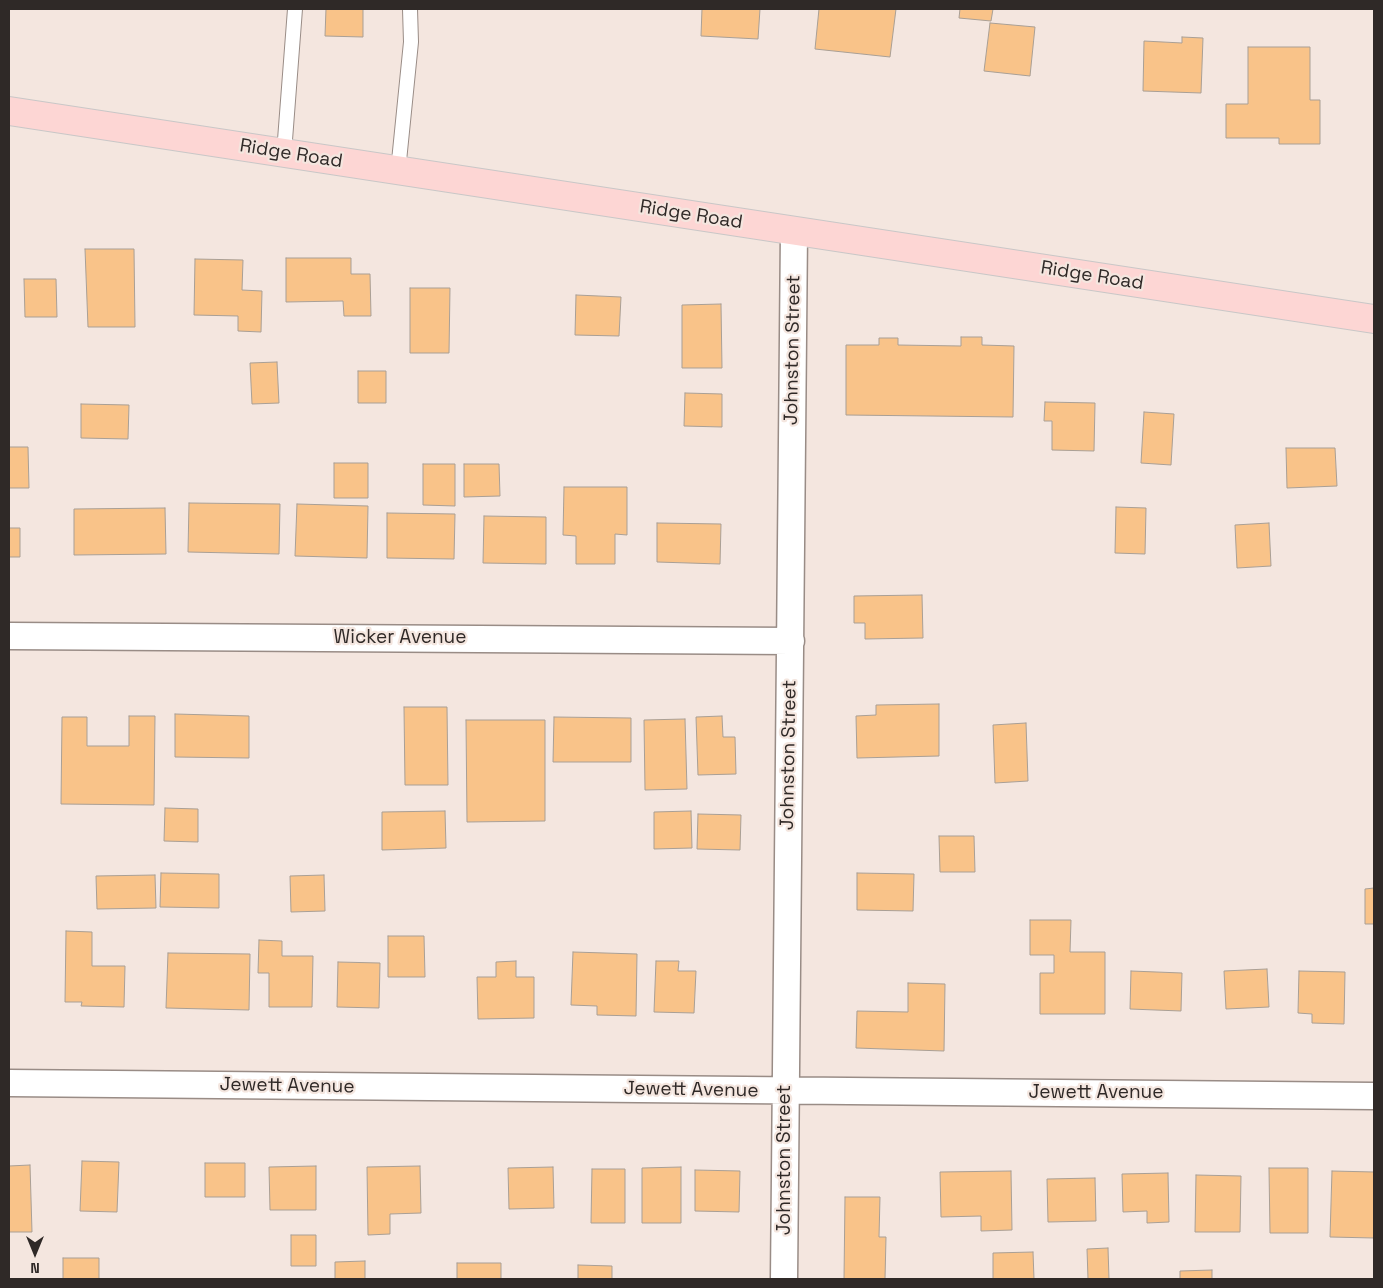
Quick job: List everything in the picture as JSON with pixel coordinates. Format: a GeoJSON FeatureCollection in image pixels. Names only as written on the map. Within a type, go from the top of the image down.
{"type":"FeatureCollection","features":[{"type":"Feature","properties":{"kind":"main road","name":"Ridge Road"},"geometry":{"type":"LineString","coordinates":[[9,112],[1374,319]]}},
{"type":"Feature","properties":{"kind":"street","name":"Johnston Street"},"geometry":{"type":"LineString","coordinates":[[784,1279],[794,231]]}},
{"type":"Feature","properties":{"kind":"street","name":"Wicker Avenue"},"geometry":{"type":"LineString","coordinates":[[9,636],[791,641]]}},
{"type":"Feature","properties":{"kind":"street","name":"Jewett Avenue"},"geometry":{"type":"LineString","coordinates":[[9,1083],[1374,1096]]}},
{"type":"Feature","properties":{"kind":"lane"},"geometry":{"type":"LineString","coordinates":[[284,153],[295,9]]}},
{"type":"Feature","properties":{"kind":"lane"},"geometry":{"type":"LineString","coordinates":[[398,171],[411,42],[410,9]]}},
{"type":"Feature","properties":{"kind":"building"},"geometry":{"type":"Polygon","coordinates":[[[326,9],[363,9],[363,37],[325,36],[326,9]]]}},
{"type":"Feature","properties":{"kind":"building"},"geometry":{"type":"Polygon","coordinates":[[[702,9],[760,9],[758,39],[701,36],[702,9]]]}},
{"type":"Feature","properties":{"kind":"building"},"geometry":{"type":"Polygon","coordinates":[[[819,9],[896,9],[890,57],[815,49],[819,9]]]}},
{"type":"Feature","properties":{"kind":"building"},"geometry":{"type":"Polygon","coordinates":[[[960,9],[993,9],[991,21],[959,18],[960,9]]]}},
{"type":"Feature","properties":{"kind":"building"},"geometry":{"type":"Polygon","coordinates":[[[990,23],[1035,27],[1030,76],[984,71],[990,23]]]}},
{"type":"Feature","properties":{"kind":"building"},"geometry":{"type":"Polygon","coordinates":[[[1182,37],[1203,38],[1201,93],[1143,91],[1144,41],[1182,43],[1182,37]]]}},
{"type":"Feature","properties":{"kind":"building"},"geometry":{"type":"Polygon","coordinates":[[[1248,47],[1310,47],[1310,100],[1320,100],[1320,144],[1279,144],[1279,138],[1226,138],[1226,104],[1248,104],[1248,47]]]}},
{"type":"Feature","properties":{"kind":"building"},"geometry":{"type":"Polygon","coordinates":[[[85,249],[134,249],[135,327],[88,327],[85,249]]]}},
{"type":"Feature","properties":{"kind":"building"},"geometry":{"type":"Polygon","coordinates":[[[286,258],[351,258],[351,274],[370,274],[371,316],[344,316],[343,301],[286,302],[286,258]]]}},
{"type":"Feature","properties":{"kind":"building"},"geometry":{"type":"Polygon","coordinates":[[[195,259],[243,260],[242,290],[262,291],[261,332],[238,331],[238,316],[194,315],[195,259]]]}},
{"type":"Feature","properties":{"kind":"building"},"geometry":{"type":"Polygon","coordinates":[[[24,279],[56,279],[57,317],[25,317],[24,279]]]}},
{"type":"Feature","properties":{"kind":"building"},"geometry":{"type":"Polygon","coordinates":[[[410,288],[450,288],[449,353],[410,353],[410,288]]]}},
{"type":"Feature","properties":{"kind":"building"},"geometry":{"type":"Polygon","coordinates":[[[576,295],[621,297],[619,336],[575,335],[576,295]]]}},
{"type":"Feature","properties":{"kind":"building"},"geometry":{"type":"Polygon","coordinates":[[[721,304],[722,368],[682,368],[682,305],[721,304]]]}},
{"type":"Feature","properties":{"kind":"building"},"geometry":{"type":"Polygon","coordinates":[[[961,337],[982,337],[982,345],[1014,346],[1013,417],[846,415],[846,345],[879,345],[879,338],[898,338],[898,345],[961,346],[961,337]]]}},
{"type":"Feature","properties":{"kind":"building"},"geometry":{"type":"Polygon","coordinates":[[[277,362],[279,403],[252,404],[250,363],[277,362]]]}},
{"type":"Feature","properties":{"kind":"building"},"geometry":{"type":"Polygon","coordinates":[[[358,371],[386,371],[386,403],[358,403],[358,371]]]}},
{"type":"Feature","properties":{"kind":"building"},"geometry":{"type":"Polygon","coordinates":[[[685,393],[722,394],[722,427],[684,426],[685,393]]]}},
{"type":"Feature","properties":{"kind":"building"},"geometry":{"type":"Polygon","coordinates":[[[1045,402],[1095,403],[1094,451],[1052,450],[1052,421],[1044,421],[1045,402]]]}},
{"type":"Feature","properties":{"kind":"building"},"geometry":{"type":"Polygon","coordinates":[[[81,404],[129,405],[128,439],[81,438],[81,404]]]}},
{"type":"Feature","properties":{"kind":"building"},"geometry":{"type":"Polygon","coordinates":[[[1144,412],[1174,414],[1171,465],[1141,463],[1144,412]]]}},
{"type":"Feature","properties":{"kind":"building"},"geometry":{"type":"Polygon","coordinates":[[[9,447],[28,447],[29,488],[9,488],[9,447]]]}},
{"type":"Feature","properties":{"kind":"building"},"geometry":{"type":"Polygon","coordinates":[[[1286,448],[1335,448],[1337,486],[1287,488],[1286,448]]]}},
{"type":"Feature","properties":{"kind":"building"},"geometry":{"type":"Polygon","coordinates":[[[334,463],[368,463],[368,498],[334,498],[334,463]]]}},
{"type":"Feature","properties":{"kind":"building"},"geometry":{"type":"Polygon","coordinates":[[[423,464],[455,464],[455,506],[423,505],[423,464]]]}},
{"type":"Feature","properties":{"kind":"building"},"geometry":{"type":"Polygon","coordinates":[[[464,464],[499,464],[500,496],[464,497],[464,464]]]}},
{"type":"Feature","properties":{"kind":"building"},"geometry":{"type":"Polygon","coordinates":[[[564,487],[627,487],[627,535],[615,534],[615,564],[576,564],[576,536],[563,535],[564,487]]]}},
{"type":"Feature","properties":{"kind":"building"},"geometry":{"type":"Polygon","coordinates":[[[189,503],[280,504],[279,554],[188,552],[189,503]]]}},
{"type":"Feature","properties":{"kind":"building"},"geometry":{"type":"Polygon","coordinates":[[[297,504],[368,506],[367,558],[295,556],[297,504]]]}},
{"type":"Feature","properties":{"kind":"building"},"geometry":{"type":"Polygon","coordinates":[[[1116,507],[1146,508],[1145,554],[1115,553],[1116,507]]]}},
{"type":"Feature","properties":{"kind":"building"},"geometry":{"type":"Polygon","coordinates":[[[165,508],[166,554],[74,555],[74,509],[165,508]]]}},
{"type":"Feature","properties":{"kind":"building"},"geometry":{"type":"Polygon","coordinates":[[[387,513],[455,514],[454,559],[387,558],[387,513]]]}},
{"type":"Feature","properties":{"kind":"building"},"geometry":{"type":"Polygon","coordinates":[[[484,516],[546,517],[546,564],[483,563],[484,516]]]}},
{"type":"Feature","properties":{"kind":"building"},"geometry":{"type":"Polygon","coordinates":[[[657,523],[721,524],[720,564],[657,562],[657,523]]]}},
{"type":"Feature","properties":{"kind":"building"},"geometry":{"type":"Polygon","coordinates":[[[1269,523],[1271,566],[1237,568],[1235,525],[1269,523]]]}},
{"type":"Feature","properties":{"kind":"building"},"geometry":{"type":"Polygon","coordinates":[[[9,528],[20,528],[20,557],[9,557],[9,528]]]}},
{"type":"Feature","properties":{"kind":"building"},"geometry":{"type":"Polygon","coordinates":[[[922,595],[923,638],[865,639],[865,623],[854,623],[854,596],[922,595]]]}},
{"type":"Feature","properties":{"kind":"building"},"geometry":{"type":"Polygon","coordinates":[[[939,704],[939,756],[857,758],[856,716],[876,715],[876,705],[939,704]]]}},
{"type":"Feature","properties":{"kind":"building"},"geometry":{"type":"Polygon","coordinates":[[[404,707],[447,707],[448,785],[405,785],[404,707]]]}},
{"type":"Feature","properties":{"kind":"building"},"geometry":{"type":"Polygon","coordinates":[[[175,714],[249,716],[249,758],[175,757],[175,714]]]}},
{"type":"Feature","properties":{"kind":"building"},"geometry":{"type":"Polygon","coordinates":[[[129,716],[155,716],[154,805],[61,804],[62,717],[87,717],[87,746],[129,746],[129,716]]]}},
{"type":"Feature","properties":{"kind":"building"},"geometry":{"type":"Polygon","coordinates":[[[722,716],[723,737],[735,737],[736,774],[698,775],[696,717],[722,716]]]}},
{"type":"Feature","properties":{"kind":"building"},"geometry":{"type":"Polygon","coordinates":[[[554,717],[631,718],[631,762],[553,762],[554,717]]]}},
{"type":"Feature","properties":{"kind":"building"},"geometry":{"type":"Polygon","coordinates":[[[685,719],[687,789],[645,790],[644,720],[685,719]]]}},
{"type":"Feature","properties":{"kind":"building"},"geometry":{"type":"Polygon","coordinates":[[[466,720],[545,720],[545,821],[467,822],[466,720]]]}},
{"type":"Feature","properties":{"kind":"building"},"geometry":{"type":"Polygon","coordinates":[[[1026,723],[1028,781],[995,783],[993,725],[1026,723]]]}},
{"type":"Feature","properties":{"kind":"building"},"geometry":{"type":"Polygon","coordinates":[[[165,808],[198,809],[198,842],[164,841],[165,808]]]}},
{"type":"Feature","properties":{"kind":"building"},"geometry":{"type":"Polygon","coordinates":[[[445,811],[446,848],[382,850],[382,812],[445,811]]]}},
{"type":"Feature","properties":{"kind":"building"},"geometry":{"type":"Polygon","coordinates":[[[691,811],[692,848],[654,849],[654,812],[691,811]]]}},
{"type":"Feature","properties":{"kind":"building"},"geometry":{"type":"Polygon","coordinates":[[[698,814],[741,815],[740,850],[697,849],[698,814]]]}},
{"type":"Feature","properties":{"kind":"building"},"geometry":{"type":"Polygon","coordinates":[[[939,836],[974,836],[975,872],[940,872],[939,836]]]}},
{"type":"Feature","properties":{"kind":"building"},"geometry":{"type":"Polygon","coordinates":[[[161,873],[219,874],[219,908],[160,907],[161,873]]]}},
{"type":"Feature","properties":{"kind":"building"},"geometry":{"type":"Polygon","coordinates":[[[857,873],[914,874],[913,911],[857,910],[857,873]]]}},
{"type":"Feature","properties":{"kind":"building"},"geometry":{"type":"Polygon","coordinates":[[[155,875],[156,908],[97,909],[96,876],[155,875]]]}},
{"type":"Feature","properties":{"kind":"building"},"geometry":{"type":"Polygon","coordinates":[[[324,875],[325,911],[291,912],[290,876],[324,875]]]}},
{"type":"Feature","properties":{"kind":"building"},"geometry":{"type":"Polygon","coordinates":[[[1374,888],[1374,924],[1365,924],[1365,889],[1374,888]]]}},
{"type":"Feature","properties":{"kind":"building"},"geometry":{"type":"Polygon","coordinates":[[[1030,920],[1071,920],[1070,952],[1105,952],[1105,1014],[1040,1014],[1040,973],[1054,973],[1054,955],[1030,955],[1030,920]]]}},
{"type":"Feature","properties":{"kind":"building"},"geometry":{"type":"Polygon","coordinates":[[[66,931],[92,932],[92,966],[125,966],[124,1007],[81,1006],[82,1002],[65,1002],[66,931]]]}},
{"type":"Feature","properties":{"kind":"building"},"geometry":{"type":"Polygon","coordinates":[[[388,936],[424,936],[425,977],[388,977],[388,936]]]}},
{"type":"Feature","properties":{"kind":"building"},"geometry":{"type":"Polygon","coordinates":[[[259,940],[282,941],[282,956],[313,956],[312,1007],[269,1007],[269,973],[258,973],[259,940]]]}},
{"type":"Feature","properties":{"kind":"building"},"geometry":{"type":"Polygon","coordinates":[[[573,952],[637,954],[636,1016],[597,1015],[597,1006],[571,1005],[573,952]]]}},
{"type":"Feature","properties":{"kind":"building"},"geometry":{"type":"Polygon","coordinates":[[[168,953],[250,954],[249,1010],[166,1008],[168,953]]]}},
{"type":"Feature","properties":{"kind":"building"},"geometry":{"type":"Polygon","coordinates":[[[516,961],[516,977],[534,977],[534,1018],[478,1019],[477,977],[496,977],[496,962],[516,961]]]}},
{"type":"Feature","properties":{"kind":"building"},"geometry":{"type":"Polygon","coordinates":[[[656,961],[679,961],[678,971],[696,971],[694,1013],[654,1012],[656,961]]]}},
{"type":"Feature","properties":{"kind":"building"},"geometry":{"type":"Polygon","coordinates":[[[338,962],[380,963],[379,1008],[337,1007],[338,962]]]}},
{"type":"Feature","properties":{"kind":"building"},"geometry":{"type":"Polygon","coordinates":[[[1267,969],[1269,1007],[1226,1009],[1224,971],[1267,969]]]}},
{"type":"Feature","properties":{"kind":"building"},"geometry":{"type":"Polygon","coordinates":[[[1131,971],[1182,973],[1181,1011],[1130,1009],[1131,971]]]}},
{"type":"Feature","properties":{"kind":"building"},"geometry":{"type":"Polygon","coordinates":[[[1299,971],[1345,972],[1344,1024],[1312,1023],[1312,1014],[1298,1013],[1299,971]]]}},
{"type":"Feature","properties":{"kind":"building"},"geometry":{"type":"Polygon","coordinates":[[[908,983],[945,984],[944,1051],[856,1048],[857,1011],[908,1012],[908,983]]]}},
{"type":"Feature","properties":{"kind":"building"},"geometry":{"type":"Polygon","coordinates":[[[82,1161],[119,1162],[117,1212],[80,1211],[82,1161]]]}},
{"type":"Feature","properties":{"kind":"building"},"geometry":{"type":"Polygon","coordinates":[[[205,1163],[245,1163],[245,1197],[205,1197],[205,1163]]]}},
{"type":"Feature","properties":{"kind":"building"},"geometry":{"type":"Polygon","coordinates":[[[30,1165],[32,1232],[9,1232],[9,1166],[30,1165]]]}},
{"type":"Feature","properties":{"kind":"building"},"geometry":{"type":"Polygon","coordinates":[[[316,1166],[316,1210],[270,1210],[269,1167],[316,1166]]]}},
{"type":"Feature","properties":{"kind":"building"},"geometry":{"type":"Polygon","coordinates":[[[420,1166],[421,1213],[390,1214],[390,1234],[368,1235],[367,1167],[420,1166]]]}},
{"type":"Feature","properties":{"kind":"building"},"geometry":{"type":"Polygon","coordinates":[[[553,1167],[554,1208],[509,1209],[508,1168],[553,1167]]]}},
{"type":"Feature","properties":{"kind":"building"},"geometry":{"type":"Polygon","coordinates":[[[681,1167],[681,1223],[642,1223],[642,1168],[681,1167]]]}},
{"type":"Feature","properties":{"kind":"building"},"geometry":{"type":"Polygon","coordinates":[[[1269,1168],[1308,1168],[1308,1233],[1270,1233],[1269,1168]]]}},
{"type":"Feature","properties":{"kind":"building"},"geometry":{"type":"Polygon","coordinates":[[[592,1169],[625,1169],[625,1223],[591,1223],[592,1169]]]}},
{"type":"Feature","properties":{"kind":"building"},"geometry":{"type":"Polygon","coordinates":[[[695,1170],[740,1171],[739,1212],[695,1211],[695,1170]]]}},
{"type":"Feature","properties":{"kind":"building"},"geometry":{"type":"Polygon","coordinates":[[[1011,1171],[1012,1230],[981,1231],[981,1216],[941,1217],[940,1172],[1011,1171]]]}},
{"type":"Feature","properties":{"kind":"building"},"geometry":{"type":"Polygon","coordinates":[[[1332,1171],[1374,1172],[1374,1238],[1330,1237],[1332,1171]]]}},
{"type":"Feature","properties":{"kind":"building"},"geometry":{"type":"Polygon","coordinates":[[[1168,1173],[1169,1222],[1147,1223],[1147,1211],[1123,1212],[1122,1174],[1168,1173]]]}},
{"type":"Feature","properties":{"kind":"building"},"geometry":{"type":"Polygon","coordinates":[[[1196,1175],[1241,1176],[1240,1232],[1195,1232],[1196,1175]]]}},
{"type":"Feature","properties":{"kind":"building"},"geometry":{"type":"Polygon","coordinates":[[[1095,1178],[1096,1221],[1048,1222],[1047,1179],[1095,1178]]]}},
{"type":"Feature","properties":{"kind":"building"},"geometry":{"type":"Polygon","coordinates":[[[845,1197],[880,1197],[879,1237],[886,1237],[885,1279],[844,1279],[845,1197]]]}},
{"type":"Feature","properties":{"kind":"building"},"geometry":{"type":"Polygon","coordinates":[[[291,1235],[316,1235],[316,1266],[291,1266],[291,1235]]]}},
{"type":"Feature","properties":{"kind":"building"},"geometry":{"type":"Polygon","coordinates":[[[1108,1248],[1109,1279],[1088,1279],[1087,1249],[1108,1248]]]}},
{"type":"Feature","properties":{"kind":"building"},"geometry":{"type":"Polygon","coordinates":[[[1033,1252],[1034,1279],[993,1279],[993,1253],[1033,1252]]]}},
{"type":"Feature","properties":{"kind":"building"},"geometry":{"type":"Polygon","coordinates":[[[63,1258],[99,1258],[99,1279],[63,1279],[63,1258]]]}},
{"type":"Feature","properties":{"kind":"building"},"geometry":{"type":"Polygon","coordinates":[[[365,1261],[365,1279],[335,1279],[335,1262],[365,1261]]]}},
{"type":"Feature","properties":{"kind":"building"},"geometry":{"type":"Polygon","coordinates":[[[457,1263],[501,1263],[501,1279],[457,1279],[457,1263]]]}},
{"type":"Feature","properties":{"kind":"building"},"geometry":{"type":"Polygon","coordinates":[[[578,1265],[612,1266],[612,1279],[578,1279],[578,1265]]]}},
{"type":"Feature","properties":{"kind":"building"},"geometry":{"type":"Polygon","coordinates":[[[1212,1270],[1212,1279],[1180,1279],[1180,1271],[1212,1270]]]}}]}
